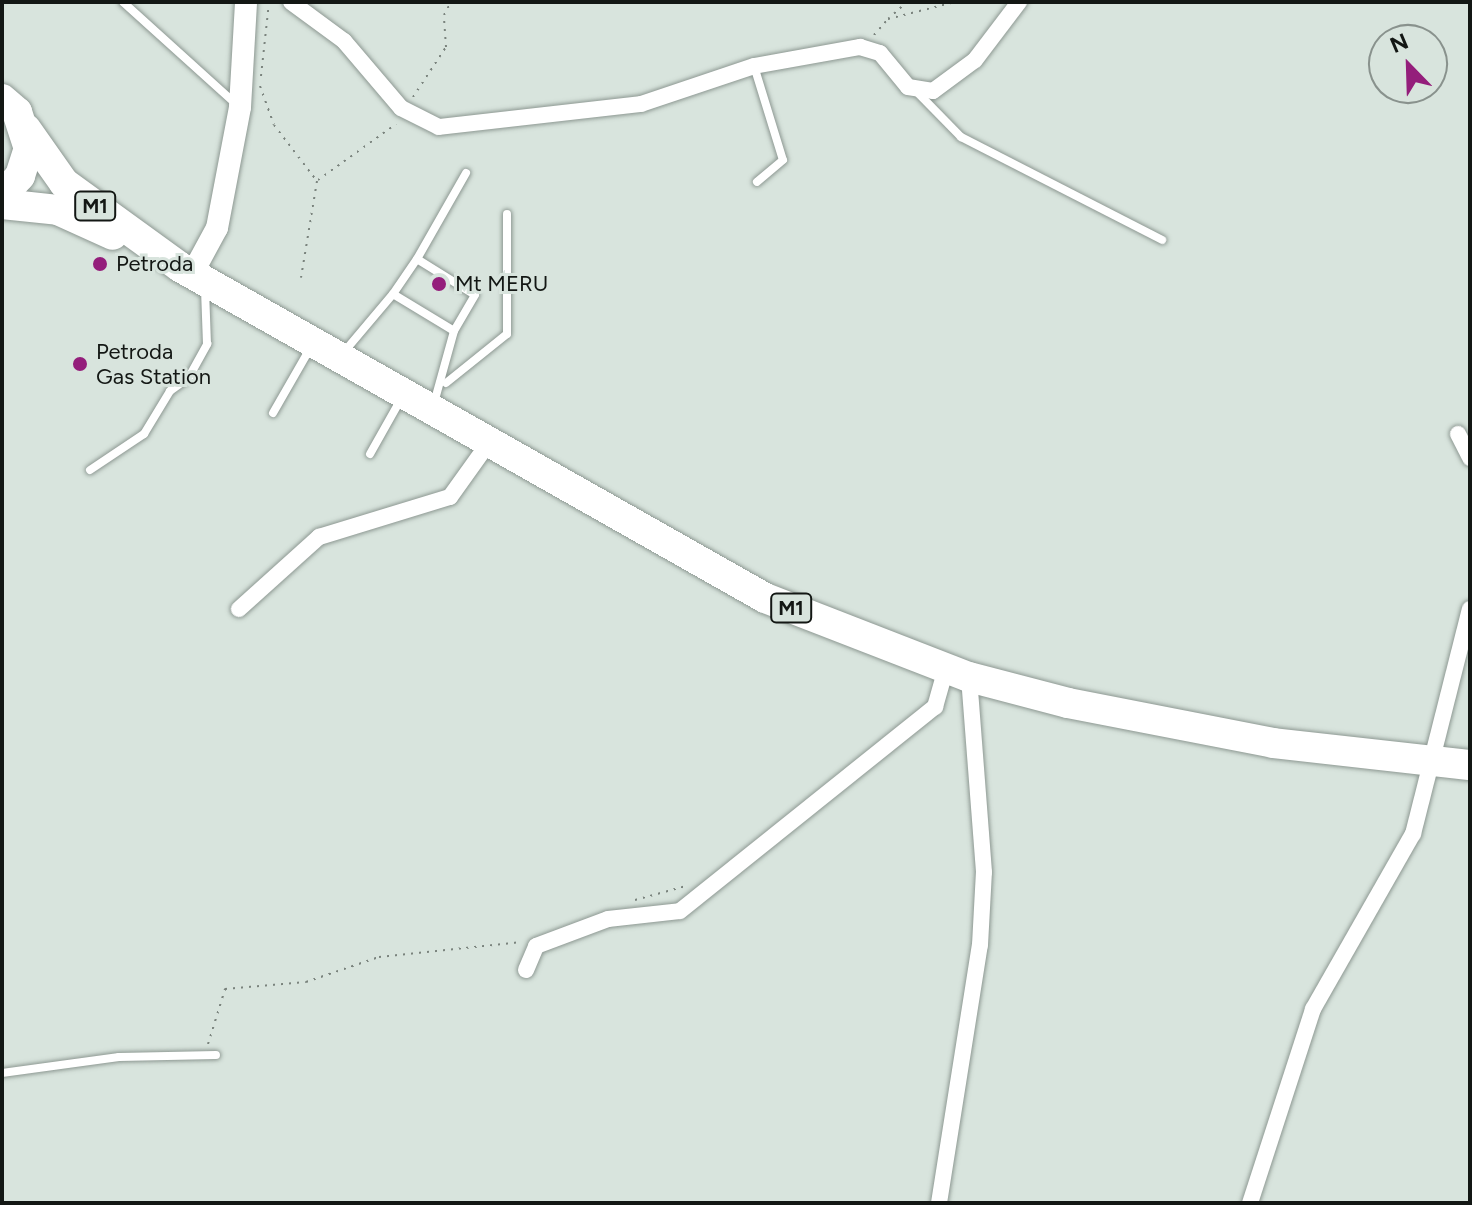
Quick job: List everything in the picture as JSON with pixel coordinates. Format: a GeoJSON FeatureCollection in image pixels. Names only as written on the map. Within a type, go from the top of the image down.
{"type":"FeatureCollection","features":[{"type":"Feature","properties":{"kind":"highway","name":"M1"},"geometry":{"type":"LineString","coordinates":[[2,99],[64,183],[193,274]]}},
{"type":"Feature","properties":{"kind":"highway"},"geometry":{"type":"LineString","coordinates":[[2,195],[25,167],[26,129]]}},
{"type":"Feature","properties":{"kind":"highway","name":"M1"},"geometry":{"type":"LineString","coordinates":[[2,204],[58,210],[193,274],[488,444],[765,598],[958,672],[1173,726],[1470,765]]}},
{"type":"Feature","properties":{"kind":"street"},"geometry":{"type":"LineString","coordinates":[[193,274],[217,228],[240,107],[246,2]]}},
{"type":"Feature","properties":{"kind":"street"},"geometry":{"type":"LineString","coordinates":[[291,2],[344,41],[401,108],[420,124],[483,124],[641,104],[754,66],[870,47],[915,89],[952,83],[1019,2]]}},
{"type":"Feature","properties":{"kind":"street"},"geometry":{"type":"LineString","coordinates":[[1458,434],[1470,458]]}},
{"type":"Feature","properties":{"kind":"street"},"geometry":{"type":"LineString","coordinates":[[239,609],[319,537],[450,497],[488,444]]}},
{"type":"Feature","properties":{"kind":"street"},"geometry":{"type":"LineString","coordinates":[[1250,1203],[1313,1009],[1413,834],[1434,761],[1470,609]]}},
{"type":"Feature","properties":{"kind":"street"},"geometry":{"type":"LineString","coordinates":[[526,970],[536,946],[608,919],[680,911],[716,879],[935,707],[958,672]]}},
{"type":"Feature","properties":{"kind":"street"},"geometry":{"type":"LineString","coordinates":[[939,1203],[980,945],[984,872],[958,672]]}},
{"type":"Feature","properties":{"kind":"lane"},"geometry":{"type":"LineString","coordinates":[[123,2],[240,107]]}},
{"type":"Feature","properties":{"kind":"lane"},"geometry":{"type":"LineString","coordinates":[[754,66],[783,160],[757,182]]}},
{"type":"Feature","properties":{"kind":"lane"},"geometry":{"type":"LineString","coordinates":[[915,89],[961,137],[1162,240]]}},
{"type":"Feature","properties":{"kind":"lane"},"geometry":{"type":"LineString","coordinates":[[340,358],[393,294],[417,259],[466,173]]}},
{"type":"Feature","properties":{"kind":"lane"},"geometry":{"type":"LineString","coordinates":[[445,383],[507,334],[507,214]]}},
{"type":"Feature","properties":{"kind":"lane"},"geometry":{"type":"LineString","coordinates":[[417,259],[475,295],[454,331],[445,383],[430,410]]}},
{"type":"Feature","properties":{"kind":"lane"},"geometry":{"type":"LineString","coordinates":[[90,470],[144,434],[170,391],[189,377],[207,344],[193,274]]}},
{"type":"Feature","properties":{"kind":"lane"},"geometry":{"type":"LineString","coordinates":[[393,294],[454,331]]}},
{"type":"Feature","properties":{"kind":"lane"},"geometry":{"type":"LineString","coordinates":[[273,413],[313,343]]}},
{"type":"Feature","properties":{"kind":"lane"},"geometry":{"type":"LineString","coordinates":[[370,454],[404,395]]}},
{"type":"Feature","properties":{"kind":"lane"},"geometry":{"type":"LineString","coordinates":[[2,1073],[216,1055]]}},
{"type":"Feature","properties":{"kind":"path"},"geometry":{"type":"LineString","coordinates":[[269,2],[263,104],[317,181]]}},
{"type":"Feature","properties":{"kind":"path"},"geometry":{"type":"LineString","coordinates":[[301,278],[317,181],[387,124],[401,108],[446,47],[444,15],[451,2]]}},
{"type":"Feature","properties":{"kind":"path"},"geometry":{"type":"LineString","coordinates":[[870,47],[888,19],[907,2]]}},
{"type":"Feature","properties":{"kind":"path"},"geometry":{"type":"LineString","coordinates":[[888,19],[955,2]]}},
{"type":"Feature","properties":{"kind":"path"},"geometry":{"type":"LineString","coordinates":[[387,124],[420,124]]}},
{"type":"Feature","properties":{"kind":"path"},"geometry":{"type":"LineString","coordinates":[[622,903],[716,879]]}},
{"type":"Feature","properties":{"kind":"path"},"geometry":{"type":"LineString","coordinates":[[190,1055],[214,1038],[225,989],[306,982],[379,957],[490,951],[532,939]]}},
{"type":"Feature","properties":{"kind":"place","name":"Petroda"},"geometry":{"type":"Point","coordinates":[100,264]}},
{"type":"Feature","properties":{"kind":"place","name":"Mt MERU"},"geometry":{"type":"Point","coordinates":[439,284]}},
{"type":"Feature","properties":{"kind":"place","name":"Petroda Gas Station"},"geometry":{"type":"Point","coordinates":[80,364]}}]}
